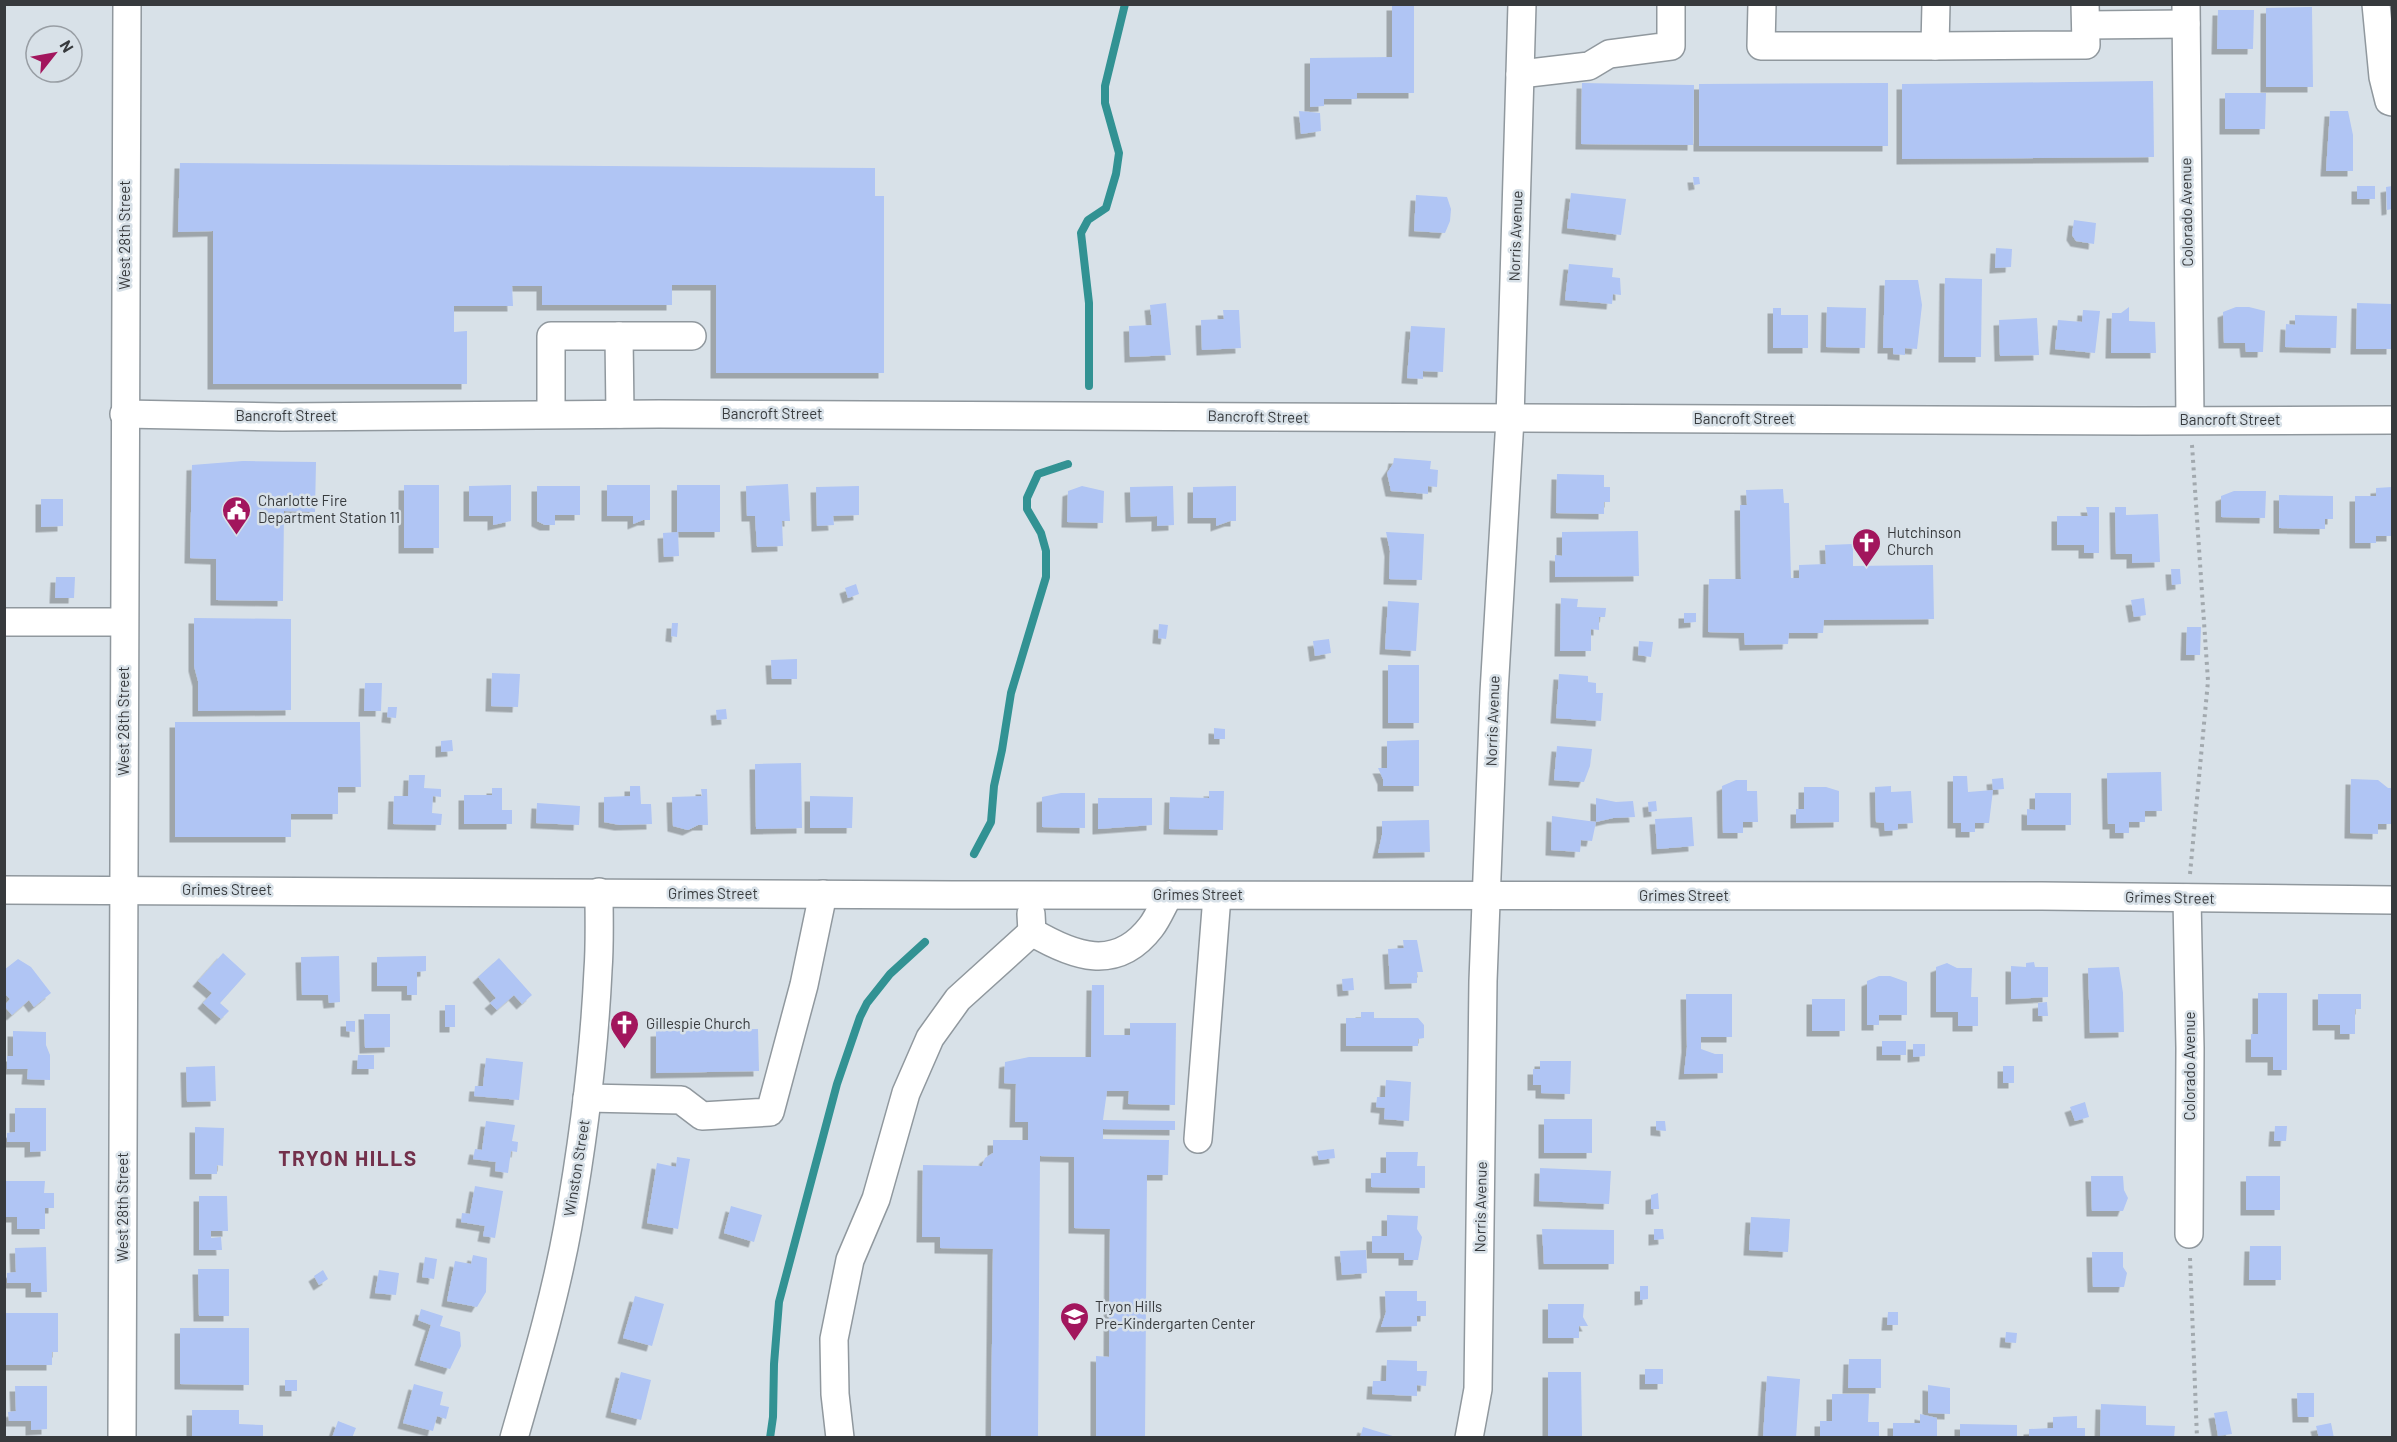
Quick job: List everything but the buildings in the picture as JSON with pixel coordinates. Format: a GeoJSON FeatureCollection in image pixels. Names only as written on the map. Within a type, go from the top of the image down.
{"type":"FeatureCollection","features":[{"type":"Feature","properties":{"kind":"street","name":"West 28th Street"},"geometry":{"type":"LineString","coordinates":[[122,1437],[127,4]]}},
{"type":"Feature","properties":{"kind":"street","name":"Norris Avenue"},"geometry":{"type":"LineString","coordinates":[[1469,1437],[1478,1389],[1486,897],[1494,693],[1510,419],[1522,4]]}},
{"type":"Feature","properties":{"kind":"street"},"geometry":{"type":"LineString","coordinates":[[1520,74],[1589,66],[1609,54],[1671,46],[1671,4]]}},
{"type":"Feature","properties":{"kind":"street"},"geometry":{"type":"LineString","coordinates":[[1762,4],[1761,46],[2086,45],[2086,15],[2186,14]]}},
{"type":"Feature","properties":{"kind":"street"},"geometry":{"type":"LineString","coordinates":[[1935,46],[1936,4]]}},
{"type":"Feature","properties":{"kind":"street"},"geometry":{"type":"LineString","coordinates":[[2376,4],[2383,76],[2389,101],[2392,102]]}},
{"type":"Feature","properties":{"kind":"street","name":"Colorado Avenue"},"geometry":{"type":"LineString","coordinates":[[2186,14],[2190,420]]}},
{"type":"Feature","properties":{"kind":"street"},"geometry":{"type":"LineString","coordinates":[[551,414],[550,336],[692,336]]}},
{"type":"Feature","properties":{"kind":"street"},"geometry":{"type":"LineString","coordinates":[[619,336],[620,414]]}},
{"type":"Feature","properties":{"kind":"street","name":"Bancroft Street"},"geometry":{"type":"LineString","coordinates":[[124,414],[350,417],[620,414],[1510,419],[2392,420]]}},
{"type":"Feature","properties":{"kind":"street"},"geometry":{"type":"LineString","coordinates":[[4,622],[124,622]]}},
{"type":"Feature","properties":{"kind":"street","name":"Grimes Street"},"geometry":{"type":"LineString","coordinates":[[4,890],[1486,897],[2020,896],[2392,900]]}},
{"type":"Feature","properties":{"kind":"street","name":"Winston Street"},"geometry":{"type":"LineString","coordinates":[[514,1437],[543,1336],[568,1228],[587,1098],[598,980],[599,892]]}},
{"type":"Feature","properties":{"kind":"street"},"geometry":{"type":"LineString","coordinates":[[587,1098],[681,1100],[702,1116],[770,1112],[804,985],[823,894]]}},
{"type":"Feature","properties":{"kind":"street"},"geometry":{"type":"LineString","coordinates":[[840,1437],[835,1394],[834,1339],[849,1260],[876,1199],[906,1093],[930,1038],[958,999],[1032,932],[1031,894]]}},
{"type":"Feature","properties":{"kind":"street"},"geometry":{"type":"LineString","coordinates":[[1032,932],[1061,949],[1094,957],[1124,952],[1150,928],[1169,895]]}},
{"type":"Feature","properties":{"kind":"street"},"geometry":{"type":"LineString","coordinates":[[1198,1139],[1217,896]]}},
{"type":"Feature","properties":{"kind":"street","name":"Colorado Avenue"},"geometry":{"type":"LineString","coordinates":[[2187,898],[2190,1048],[2189,1234]]}},
{"type":"Feature","properties":{"kind":"path"},"geometry":{"type":"LineString","coordinates":[[2187,898],[2208,681],[2190,420]]}},
{"type":"Feature","properties":{"kind":"path"},"geometry":{"type":"LineString","coordinates":[[2189,1234],[2197,1437]]}},
{"type":"Feature","properties":{"kind":"waterway"},"geometry":{"type":"LineString","coordinates":[[1089,386],[1089,303],[1081,233],[1088,220],[1106,208],[1116,174],[1119,153],[1105,103],[1105,86],[1125,4]]}},
{"type":"Feature","properties":{"kind":"waterway"},"geometry":{"type":"LineString","coordinates":[[974,854],[991,822],[994,786],[1011,693],[1046,577],[1046,551],[1041,533],[1027,509],[1027,498],[1038,474],[1068,464]]}},
{"type":"Feature","properties":{"kind":"waterway"},"geometry":{"type":"LineString","coordinates":[[770,1438],[779,1302],[837,1084],[867,1003],[890,974],[925,942]]}},
{"type":"Feature","properties":{"kind":"place","name":"Charlotte Fire Department Station 11"},"geometry":{"type":"Point","coordinates":[237,536]}},
{"type":"Feature","properties":{"kind":"place","name":"Hutchinson Church"},"geometry":{"type":"Point","coordinates":[1866,568]}},
{"type":"Feature","properties":{"kind":"place","name":"Gillespie Church"},"geometry":{"type":"Point","coordinates":[625,1050]}},
{"type":"Feature","properties":{"kind":"place","name":"Tryon Hills Pre-Kindergarten Center"},"geometry":{"type":"Point","coordinates":[1074,1342]}},
{"type":"Feature","properties":{"kind":"district","name":"TRYON HILLS"},"geometry":{"type":"Point","coordinates":[348,1159]}}]}
